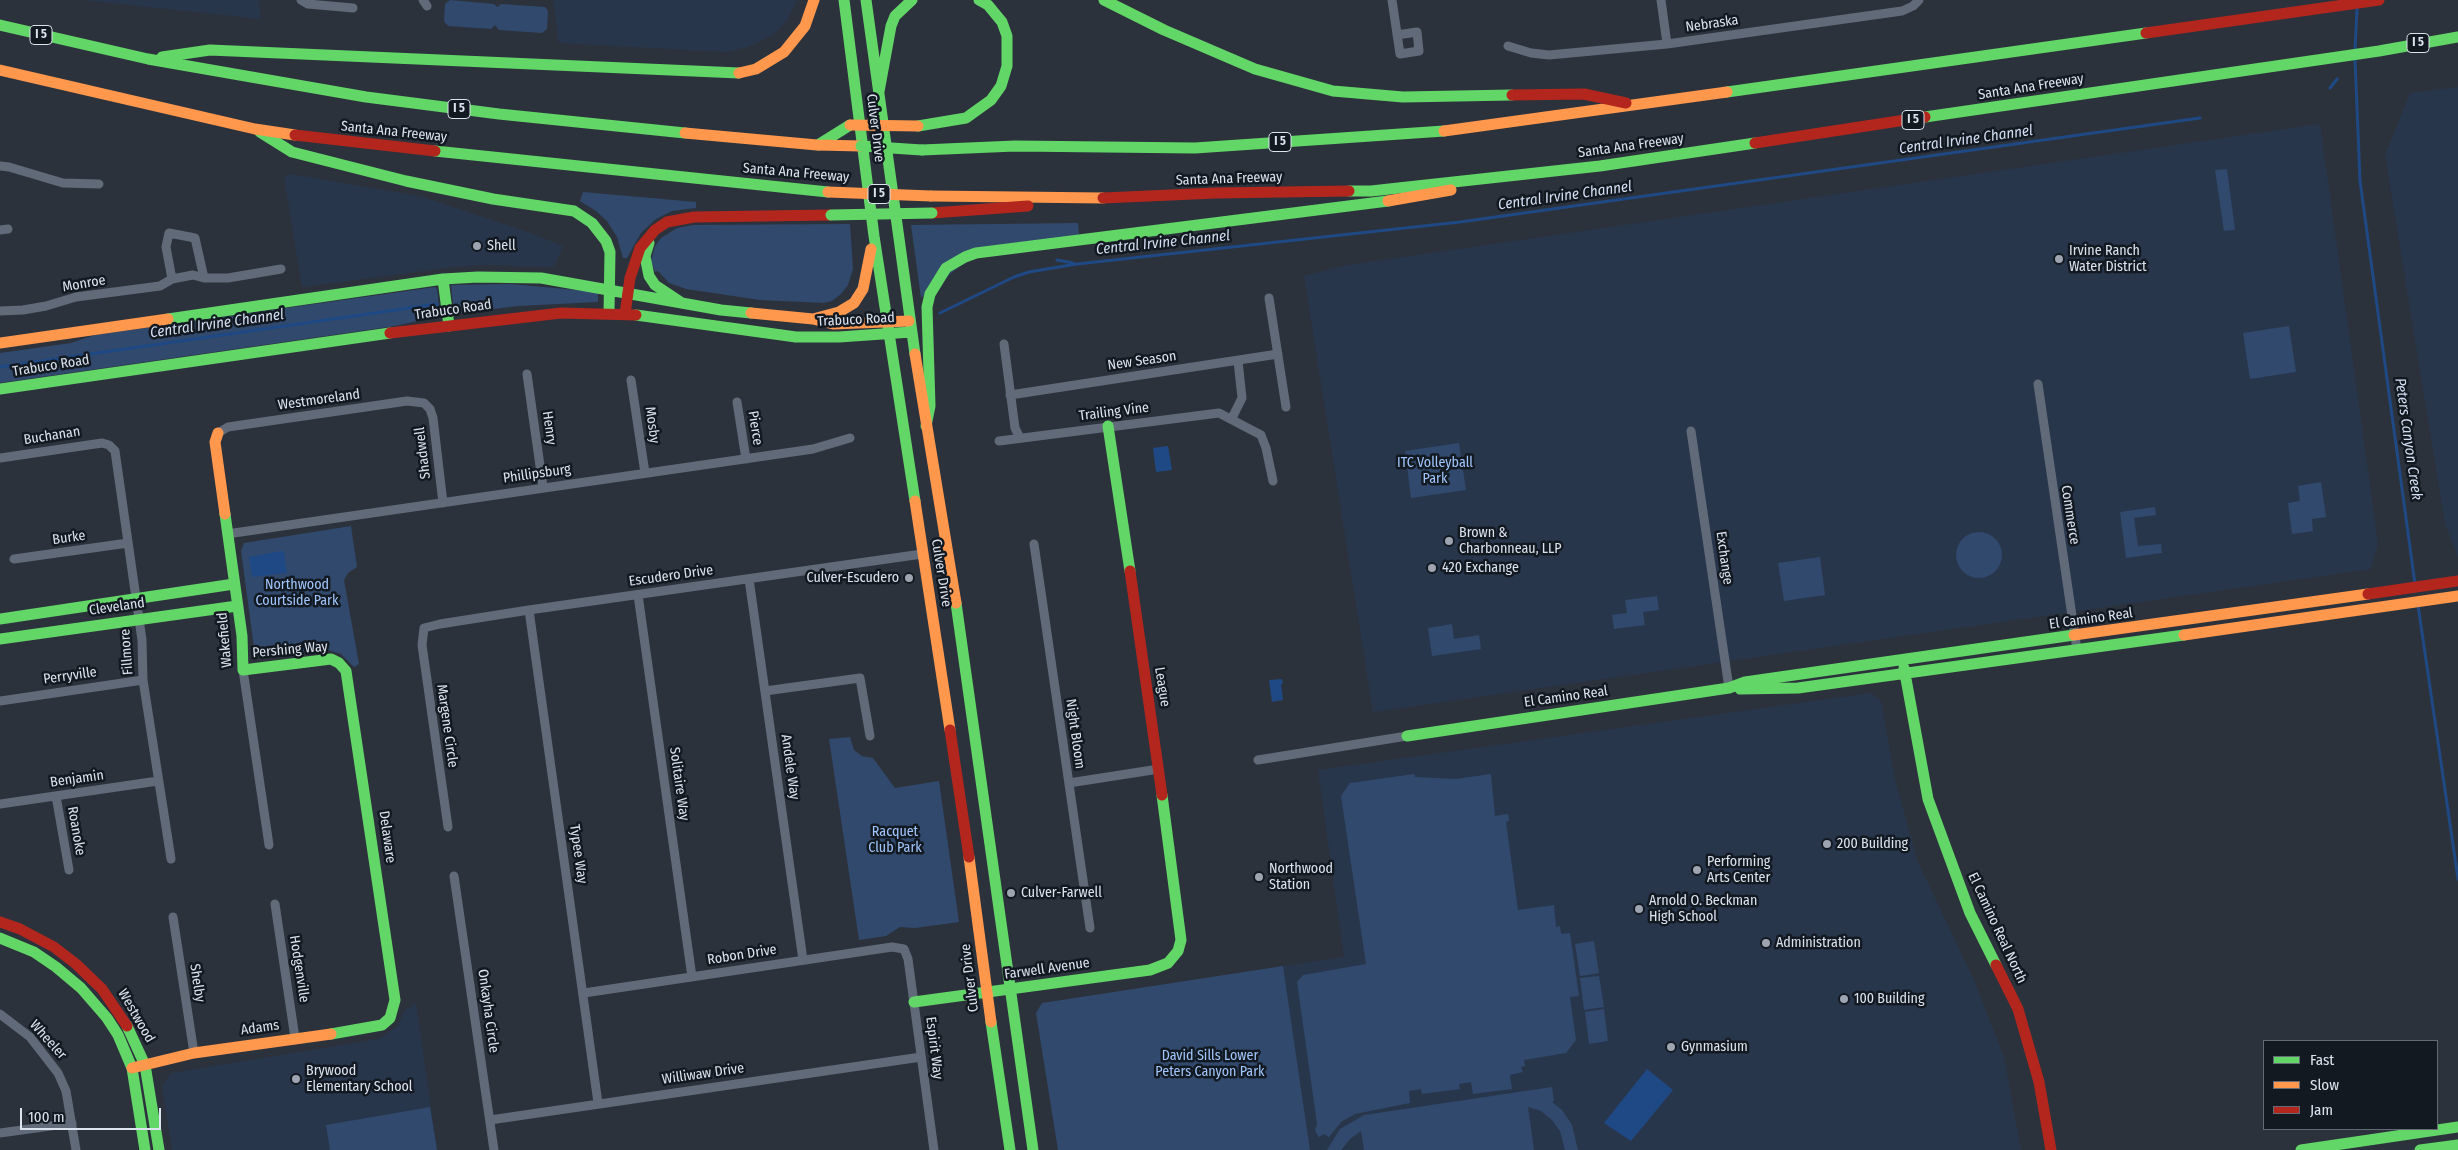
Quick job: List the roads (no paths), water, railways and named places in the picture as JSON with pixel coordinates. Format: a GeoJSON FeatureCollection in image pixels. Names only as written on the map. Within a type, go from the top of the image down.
{"type":"FeatureCollection","features":[{"type":"Feature","properties":{"kind":"main road"},"geometry":{"type":"LineString","coordinates":[[148,59],[210,50],[740,73],[756,69],[771,62],[790,46],[805,26],[812,12],[814,0]]}},
{"type":"Feature","properties":{"kind":"main road","name":"Culver Drive"},"geometry":{"type":"LineString","coordinates":[[844,0],[874,236],[977,907],[986,992],[1010,1150]]}},
{"type":"Feature","properties":{"kind":"main road","name":"Culver Drive"},"geometry":{"type":"LineString","coordinates":[[866,0],[910,327],[966,666],[1033,1150]]}},
{"type":"Feature","properties":{"kind":"main road"},"geometry":{"type":"LineString","coordinates":[[878,97],[891,26],[895,16],[912,0]]}},
{"type":"Feature","properties":{"kind":"main road"},"geometry":{"type":"LineString","coordinates":[[823,144],[850,125],[918,126],[966,118],[991,100],[1001,86],[1007,66],[1007,36],[1002,22],[988,5],[979,0]]}},
{"type":"Feature","properties":{"kind":"main road"},"geometry":{"type":"LineString","coordinates":[[1104,0],[1164,30],[1255,70],[1333,91],[1403,96],[1584,94],[1637,105]]}},
{"type":"Feature","properties":{"kind":"main road","name":"I 5"},"geometry":{"type":"LineString","coordinates":[[0,25],[148,59],[366,97],[499,114],[823,144],[922,150],[1015,146],[1195,148],[1466,129],[2379,0]]}},
{"type":"Feature","properties":{"kind":"main road","name":"Santa Ana Freeway"},"geometry":{"type":"LineString","coordinates":[[0,70],[255,129],[347,142],[828,192],[931,196],[1132,198],[1216,193],[1371,191],[1628,162],[2314,59],[2379,51],[2458,37]]}},
{"type":"Feature","properties":{"kind":"main road"},"geometry":{"type":"LineString","coordinates":[[2379,51],[2458,46]]}},
{"type":"Feature","properties":{"kind":"main road"},"geometry":{"type":"LineString","coordinates":[[255,129],[292,152],[474,195],[574,211],[592,223],[606,241],[610,252],[609,313]]}},
{"type":"Feature","properties":{"kind":"main road"},"geometry":{"type":"LineString","coordinates":[[926,426],[930,406],[927,307],[930,294],[946,268],[965,257],[976,254],[1426,196],[1511,176]]}},
{"type":"Feature","properties":{"kind":"main road"},"geometry":{"type":"LineString","coordinates":[[625,314],[627,292],[640,248],[655,230],[668,222],[694,217],[932,213],[1132,198]]}},
{"type":"Feature","properties":{"kind":"main road"},"geometry":{"type":"LineString","coordinates":[[655,230],[645,256],[645,267],[655,285],[682,303]]}},
{"type":"Feature","properties":{"kind":"main road"},"geometry":{"type":"LineString","coordinates":[[813,319],[839,312],[854,303],[860,296],[866,282],[874,236]]}},
{"type":"Feature","properties":{"kind":"main road","name":"Trabuco Road"},"geometry":{"type":"LineString","coordinates":[[0,343],[443,280],[541,278],[763,316],[813,319],[833,324],[888,328],[910,327]]}},
{"type":"Feature","properties":{"kind":"main road"},"geometry":{"type":"LineString","coordinates":[[443,280],[449,326]]}},
{"type":"Feature","properties":{"kind":"main road","name":"Trabuco Road"},"geometry":{"type":"LineString","coordinates":[[0,389],[521,316],[625,314],[716,325],[776,336],[839,337],[888,328]]}},
{"type":"Feature","properties":{"kind":"main road","name":"League"},"geometry":{"type":"LineString","coordinates":[[1108,426],[1159,769],[1181,940],[1178,952]]}},
{"type":"Feature","properties":{"kind":"main road","name":"Wakefield"},"geometry":{"type":"LineString","coordinates":[[218,433],[215,442],[242,636],[243,670]]}},
{"type":"Feature","properties":{"kind":"main road","name":"El Camino Real"},"geometry":{"type":"LineString","coordinates":[[1407,736],[1729,688],[1745,682],[2458,581]]}},
{"type":"Feature","properties":{"kind":"main road","name":"Cleveland"},"geometry":{"type":"LineString","coordinates":[[0,619],[234,584]]}},
{"type":"Feature","properties":{"kind":"main road","name":"El Camino Real"},"geometry":{"type":"LineString","coordinates":[[1729,688],[1747,690],[1798,688],[2458,596]]}},
{"type":"Feature","properties":{"kind":"main road","name":"Cleveland"},"geometry":{"type":"LineString","coordinates":[[0,639],[237,606]]}},
{"type":"Feature","properties":{"kind":"main road","name":"Pershing Way"},"geometry":{"type":"LineString","coordinates":[[243,670],[331,659],[339,662]]}},
{"type":"Feature","properties":{"kind":"main road","name":"El Camino Real North"},"geometry":{"type":"LineString","coordinates":[[1903,660],[1921,770],[1928,799],[1970,913],[2018,1009],[2039,1082],[2051,1150]]}},
{"type":"Feature","properties":{"kind":"main road","name":"Delaware"},"geometry":{"type":"LineString","coordinates":[[339,662],[346,671],[349,681],[395,1000],[390,1018]]}},
{"type":"Feature","properties":{"kind":"main road","name":"Westwood"},"geometry":{"type":"LineString","coordinates":[[0,922],[20,929],[54,948],[76,964],[102,989],[122,1016],[138,1046],[145,1065],[154,1110],[159,1150]]}},
{"type":"Feature","properties":{"kind":"main road","name":"Westwood"},"geometry":{"type":"LineString","coordinates":[[0,938],[34,952],[80,988],[95,1003],[118,1035],[132,1068],[145,1150]]}},
{"type":"Feature","properties":{"kind":"main road","name":"Farwell Avenue"},"geometry":{"type":"LineString","coordinates":[[914,1002],[1150,970],[1168,963],[1178,952]]}},
{"type":"Feature","properties":{"kind":"main road","name":"Adams"},"geometry":{"type":"LineString","coordinates":[[132,1068],[194,1053],[373,1028],[382,1025],[390,1018]]}},
{"type":"Feature","properties":{"kind":"main road"},"geometry":{"type":"LineString","coordinates":[[2301,1150],[2453,1128]]}},
{"type":"Feature","properties":{"kind":"main road"},"geometry":{"type":"LineString","coordinates":[[2420,1150],[2453,1146]]}},
{"type":"Feature","properties":{"kind":"street"},"geometry":{"type":"LineString","coordinates":[[301,0],[308,4],[353,8]]}},
{"type":"Feature","properties":{"kind":"street"},"geometry":{"type":"LineString","coordinates":[[1392,0],[1397,34]]}},
{"type":"Feature","properties":{"kind":"street"},"geometry":{"type":"LineString","coordinates":[[1661,0],[1667,44]]}},
{"type":"Feature","properties":{"kind":"street","name":"Nebraska"},"geometry":{"type":"LineString","coordinates":[[1508,46],[1531,53],[1549,55],[1667,44],[1902,11],[1918,1]]}},
{"type":"Feature","properties":{"kind":"street"},"geometry":{"type":"LineString","coordinates":[[0,166],[63,183],[99,184]]}},
{"type":"Feature","properties":{"kind":"street"},"geometry":{"type":"LineString","coordinates":[[172,279],[166,248],[170,233],[195,238],[204,278]]}},
{"type":"Feature","properties":{"kind":"street","name":"Monroe"},"geometry":{"type":"LineString","coordinates":[[0,311],[23,310],[46,306],[76,297],[160,286],[172,279],[193,274],[204,278],[228,278],[281,269]]}},
{"type":"Feature","properties":{"kind":"street"},"geometry":{"type":"LineString","coordinates":[[1269,298],[1286,407]]}},
{"type":"Feature","properties":{"kind":"street"},"geometry":{"type":"LineString","coordinates":[[1004,344],[1015,428],[1020,438]]}},
{"type":"Feature","properties":{"kind":"street","name":"New Season"},"geometry":{"type":"LineString","coordinates":[[1010,394],[1278,354]]}},
{"type":"Feature","properties":{"kind":"street"},"geometry":{"type":"LineString","coordinates":[[1232,418],[1242,398],[1238,361]]}},
{"type":"Feature","properties":{"kind":"street","name":"Henry"},"geometry":{"type":"LineString","coordinates":[[527,374],[543,487]]}},
{"type":"Feature","properties":{"kind":"street","name":"Mosby"},"geometry":{"type":"LineString","coordinates":[[632,380],[645,474]]}},
{"type":"Feature","properties":{"kind":"street","name":"Commerce"},"geometry":{"type":"LineString","coordinates":[[2038,384],[2077,650]]}},
{"type":"Feature","properties":{"kind":"street","name":"Westmoreland"},"geometry":{"type":"LineString","coordinates":[[218,433],[228,427],[407,402],[424,403]]}},
{"type":"Feature","properties":{"kind":"street","name":"Pierce"},"geometry":{"type":"LineString","coordinates":[[737,402],[746,459]]}},
{"type":"Feature","properties":{"kind":"street","name":"Shadwell"},"geometry":{"type":"LineString","coordinates":[[424,403],[430,409],[433,418],[443,503]]}},
{"type":"Feature","properties":{"kind":"street","name":"Trailing Vine"},"geometry":{"type":"LineString","coordinates":[[998,442],[1108,426],[1219,413],[1232,418],[1260,435],[1266,448],[1273,481]]}},
{"type":"Feature","properties":{"kind":"street","name":"Exchange"},"geometry":{"type":"LineString","coordinates":[[1691,431],[1729,688]]}},
{"type":"Feature","properties":{"kind":"street","name":"Phillipsburg"},"geometry":{"type":"LineString","coordinates":[[227,534],[814,449],[850,438]]}},
{"type":"Feature","properties":{"kind":"street","name":"Buchanan"},"geometry":{"type":"LineString","coordinates":[[0,458],[93,443],[109,445]]}},
{"type":"Feature","properties":{"kind":"street","name":"Fillmore"},"geometry":{"type":"LineString","coordinates":[[109,445],[115,451],[117,460],[136,599],[143,680],[170,859]]}},
{"type":"Feature","properties":{"kind":"street","name":"Burke"},"geometry":{"type":"LineString","coordinates":[[14,559],[128,543]]}},
{"type":"Feature","properties":{"kind":"street","name":"Night Bloom"},"geometry":{"type":"LineString","coordinates":[[1034,544],[1090,928]]}},
{"type":"Feature","properties":{"kind":"street","name":"Escudero Drive"},"geometry":{"type":"LineString","coordinates":[[424,628],[529,610],[922,554]]}},
{"type":"Feature","properties":{"kind":"street","name":"Andele Way"},"geometry":{"type":"LineString","coordinates":[[749,579],[803,960]]}},
{"type":"Feature","properties":{"kind":"street","name":"Solitaire Way"},"geometry":{"type":"LineString","coordinates":[[638,595],[692,977]]}},
{"type":"Feature","properties":{"kind":"street","name":"Typee Way"},"geometry":{"type":"LineString","coordinates":[[529,610],[598,1103]]}},
{"type":"Feature","properties":{"kind":"street","name":"Margene Circle"},"geometry":{"type":"LineString","coordinates":[[424,628],[422,645],[448,827]]}},
{"type":"Feature","properties":{"kind":"street","name":"Wakefield"},"geometry":{"type":"LineString","coordinates":[[243,670],[269,845]]}},
{"type":"Feature","properties":{"kind":"street"},"geometry":{"type":"LineString","coordinates":[[765,691],[860,678],[870,736]]}},
{"type":"Feature","properties":{"kind":"street","name":"Perryville"},"geometry":{"type":"LineString","coordinates":[[0,701],[143,680]]}},
{"type":"Feature","properties":{"kind":"street"},"geometry":{"type":"LineString","coordinates":[[1258,760],[1407,736]]}},
{"type":"Feature","properties":{"kind":"street"},"geometry":{"type":"LineString","coordinates":[[1069,784],[1159,769]]}},
{"type":"Feature","properties":{"kind":"street","name":"Benjamin"},"geometry":{"type":"LineString","coordinates":[[0,804],[158,781]]}},
{"type":"Feature","properties":{"kind":"street","name":"Roanoke"},"geometry":{"type":"LineString","coordinates":[[56,796],[69,870]]}},
{"type":"Feature","properties":{"kind":"street","name":"Onkayha Circle"},"geometry":{"type":"LineString","coordinates":[[454,876],[494,1150]]}},
{"type":"Feature","properties":{"kind":"street","name":"Hodgenville"},"geometry":{"type":"LineString","coordinates":[[275,904],[296,1038]]}},
{"type":"Feature","properties":{"kind":"street","name":"Shelby"},"geometry":{"type":"LineString","coordinates":[[173,918],[194,1053]]}},
{"type":"Feature","properties":{"kind":"street","name":"Robon Drive"},"geometry":{"type":"LineString","coordinates":[[584,993],[892,947],[904,949]]}},
{"type":"Feature","properties":{"kind":"street","name":"Espirit Way"},"geometry":{"type":"LineString","coordinates":[[904,949],[908,958],[934,1150]]}},
{"type":"Feature","properties":{"kind":"street","name":"Wheeler"},"geometry":{"type":"LineString","coordinates":[[0,1014],[30,1037],[58,1073],[66,1091],[76,1150]]}},
{"type":"Feature","properties":{"kind":"street","name":"Williwaw Drive"},"geometry":{"type":"LineString","coordinates":[[490,1120],[921,1057]]}},
{"type":"Feature","properties":{"kind":"street"},"geometry":{"type":"LineString","coordinates":[[0,1134],[72,1123]]}},
{"type":"Feature","properties":{"kind":"waterway","name":"Peters Canyon Creek"},"geometry":{"type":"LineString","coordinates":[[2355,50],[2357,9]]}},
{"type":"Feature","properties":{"kind":"waterway","name":"Peters Canyon Creek"},"geometry":{"type":"LineString","coordinates":[[2355,59],[2360,181],[2415,584]]}},
{"type":"Feature","properties":{"kind":"waterway","name":"Central Irvine Channel"},"geometry":{"type":"LineString","coordinates":[[2330,88],[2337,79]]}},
{"type":"Feature","properties":{"kind":"waterway","name":"Central Irvine Channel"},"geometry":{"type":"LineString","coordinates":[[940,313],[1014,277],[1029,272],[1077,264],[1460,222],[2200,118]]}},
{"type":"Feature","properties":{"kind":"waterway"},"geometry":{"type":"LineString","coordinates":[[1057,260],[1073,263]]}},
{"type":"Feature","properties":{"kind":"waterway","name":"Central Irvine Channel"},"geometry":{"type":"LineString","coordinates":[[0,367],[437,304]]}},
{"type":"Feature","properties":{"kind":"waterway","name":"Peters Canyon Creek"},"geometry":{"type":"LineString","coordinates":[[2418,605],[2458,879]]}},
{"type":"Feature","properties":{"kind":"place","name":"Shell"},"geometry":{"type":"Point","coordinates":[477,246]}},
{"type":"Feature","properties":{"kind":"place","name":"Irvine Ranch Water District"},"geometry":{"type":"Point","coordinates":[2059,259]}},
{"type":"Feature","properties":{"kind":"place","name":"Brown & Charbonneau, LLP"},"geometry":{"type":"Point","coordinates":[1449,541]}},
{"type":"Feature","properties":{"kind":"place","name":"420 Exchange"},"geometry":{"type":"Point","coordinates":[1432,568]}},
{"type":"Feature","properties":{"kind":"place","name":"Culver-Escudero"},"geometry":{"type":"Point","coordinates":[909,578]}},
{"type":"Feature","properties":{"kind":"place","name":"200 Building"},"geometry":{"type":"Point","coordinates":[1827,844]}},
{"type":"Feature","properties":{"kind":"place","name":"Performing Arts Center"},"geometry":{"type":"Point","coordinates":[1697,870]}},
{"type":"Feature","properties":{"kind":"place","name":"Northwood Station"},"geometry":{"type":"Point","coordinates":[1259,877]}},
{"type":"Feature","properties":{"kind":"place","name":"Culver-Farwell"},"geometry":{"type":"Point","coordinates":[1011,893]}},
{"type":"Feature","properties":{"kind":"place","name":"Arnold O. Beckman High School"},"geometry":{"type":"Point","coordinates":[1639,909]}},
{"type":"Feature","properties":{"kind":"place","name":"Administration"},"geometry":{"type":"Point","coordinates":[1766,943]}},
{"type":"Feature","properties":{"kind":"place","name":"100 Building"},"geometry":{"type":"Point","coordinates":[1844,999]}},
{"type":"Feature","properties":{"kind":"place","name":"Gynmasium"},"geometry":{"type":"Point","coordinates":[1671,1047]}},
{"type":"Feature","properties":{"kind":"place","name":"Brywood Elementary School"},"geometry":{"type":"Point","coordinates":[296,1079]}},
{"type":"Feature","properties":{"kind":"park label","name":"ITC Volleyball Park"},"geometry":{"type":"Point","coordinates":[1435,472]}},
{"type":"Feature","properties":{"kind":"park label","name":"Northwood Courtside Park"},"geometry":{"type":"Point","coordinates":[297,594]}},
{"type":"Feature","properties":{"kind":"park label","name":"Racquet Club Park"},"geometry":{"type":"Point","coordinates":[895,840]}},
{"type":"Feature","properties":{"kind":"park label","name":"David Sills Lower Peters Canyon Park"},"geometry":{"type":"Point","coordinates":[1210,1064]}}]}
